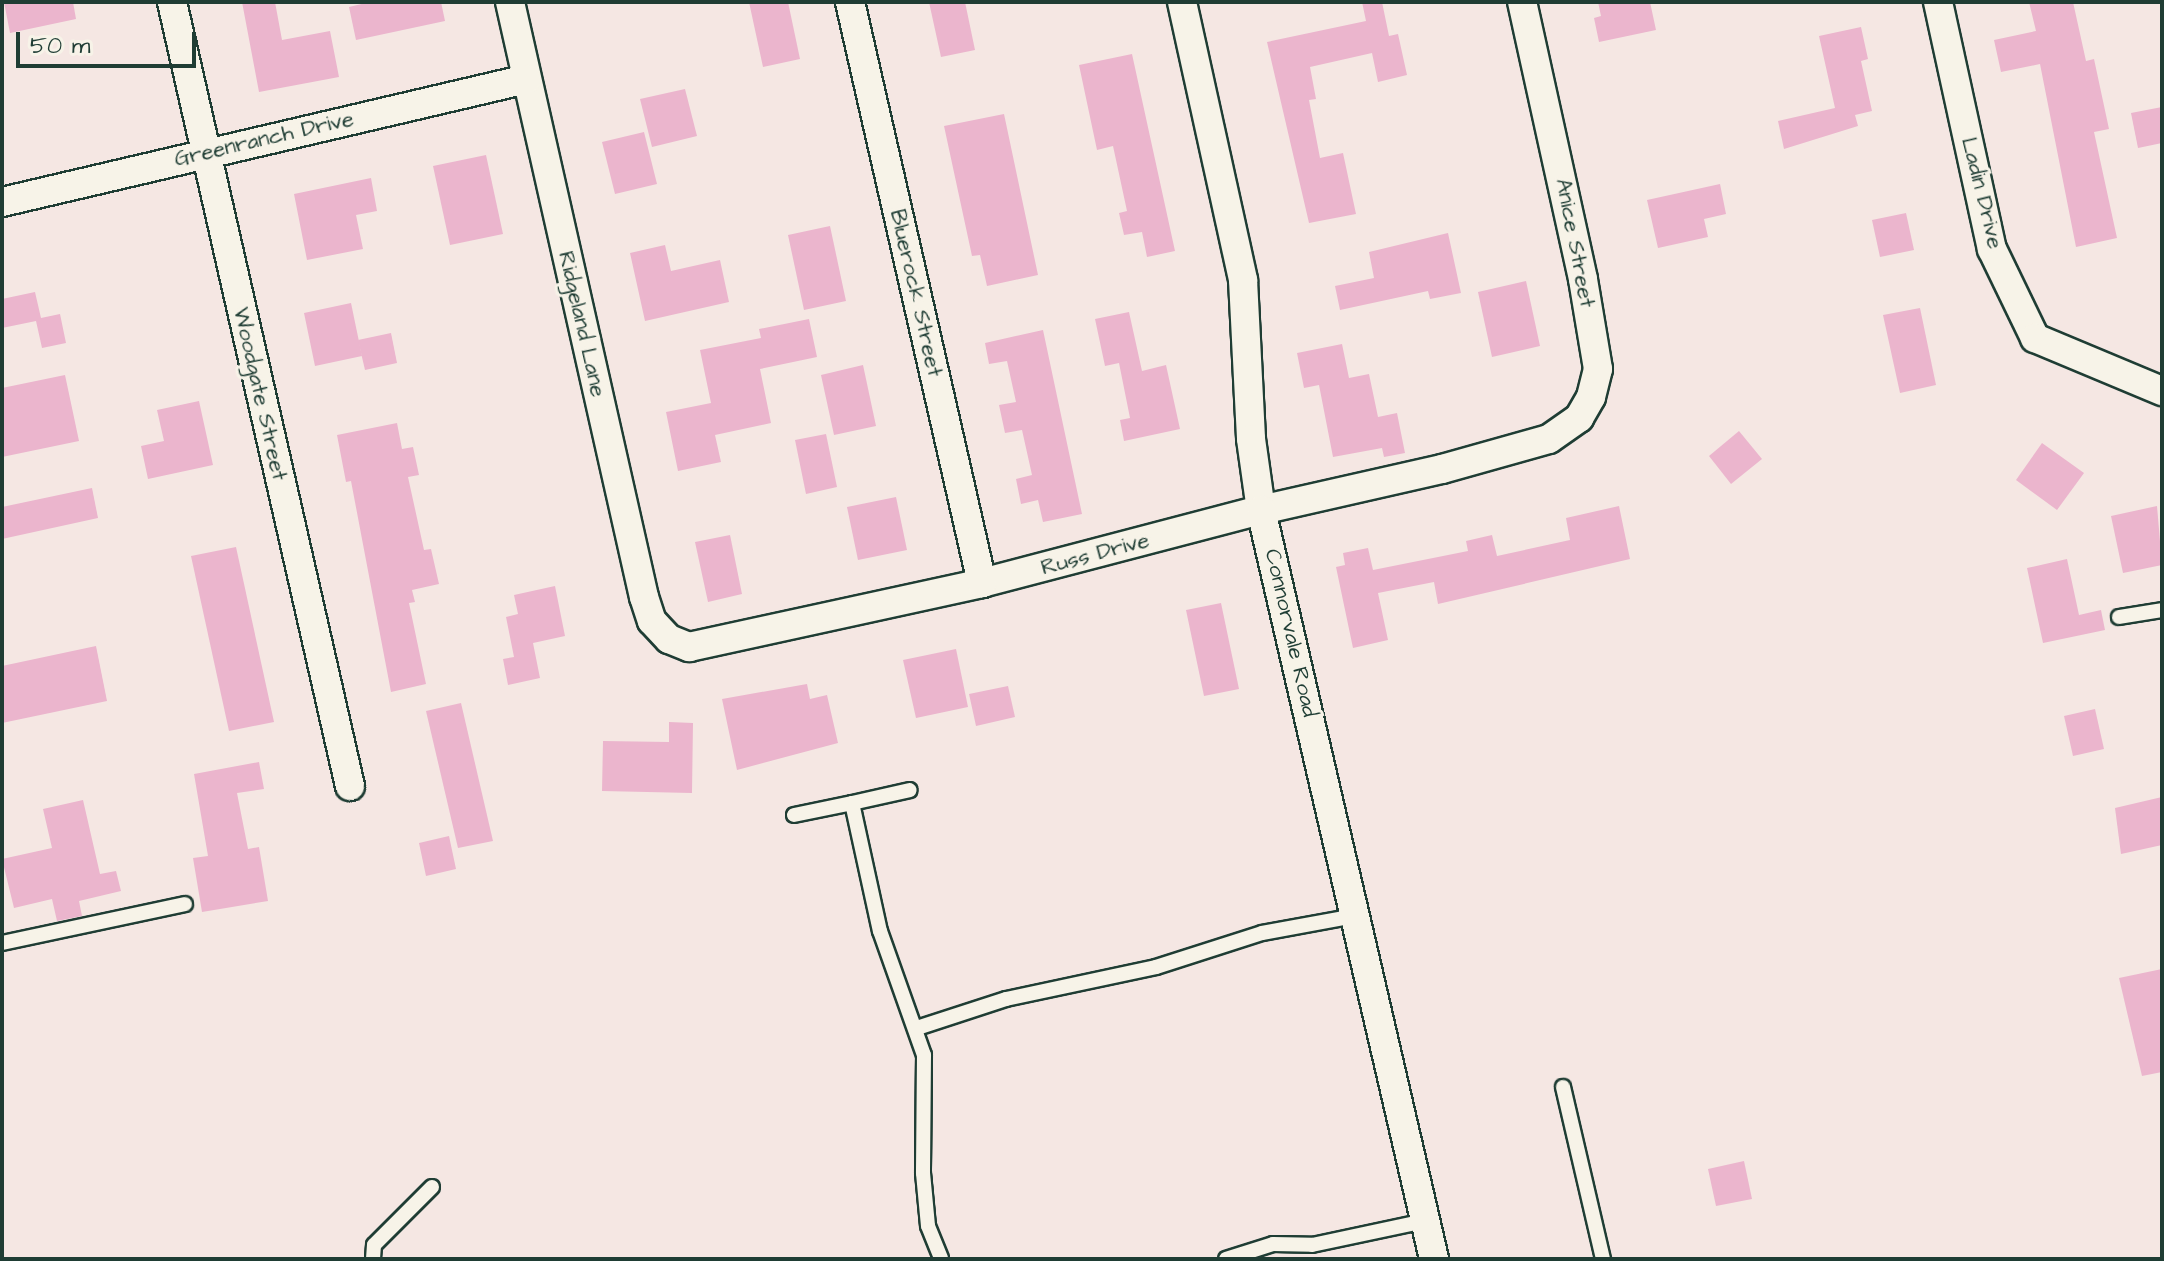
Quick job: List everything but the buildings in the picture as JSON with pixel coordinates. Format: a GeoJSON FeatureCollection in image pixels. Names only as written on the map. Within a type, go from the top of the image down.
{"type":"FeatureCollection","features":[{"type":"Feature","properties":{"kind":"street","name":"Woodgate Street"},"geometry":{"type":"LineString","coordinates":[[172,2],[350,786]]}},
{"type":"Feature","properties":{"kind":"street","name":"Ridgeland Lane"},"geometry":{"type":"LineString","coordinates":[[510,2],[644,597],[652,621],[669,639]]}},
{"type":"Feature","properties":{"kind":"street","name":"Bluerock Street"},"geometry":{"type":"LineString","coordinates":[[850,2],[982,583]]}},
{"type":"Feature","properties":{"kind":"street","name":"Connorvale Road"},"geometry":{"type":"LineString","coordinates":[[1182,2],[1243,280],[1251,439],[1261,510],[1434,1259]]}},
{"type":"Feature","properties":{"kind":"street","name":"Anice Street"},"geometry":{"type":"LineString","coordinates":[[1520,447],[1549,439],[1579,418],[1591,397],[1598,369],[1577,249],[1522,2]]}},
{"type":"Feature","properties":{"kind":"street","name":"Ladin Drive"},"geometry":{"type":"LineString","coordinates":[[1938,2],[1992,249],[2035,338],[2162,391]]}},
{"type":"Feature","properties":{"kind":"street","name":"Greenranch Drive"},"geometry":{"type":"LineString","coordinates":[[2,202],[527,79]]}},
{"type":"Feature","properties":{"kind":"street","name":"Russ Drive"},"geometry":{"type":"LineString","coordinates":[[669,639],[689,647],[709,646],[982,583],[1520,447]]}},
{"type":"Feature","properties":{"kind":"lane"},"geometry":{"type":"LineString","coordinates":[[2119,617],[2162,610]]}},
{"type":"Feature","properties":{"kind":"lane"},"geometry":{"type":"LineString","coordinates":[[794,815],[910,790]]}},
{"type":"Feature","properties":{"kind":"lane"},"geometry":{"type":"LineString","coordinates":[[852,803],[880,931],[917,1028],[924,1055],[927,1213],[941,1259]]}},
{"type":"Feature","properties":{"kind":"lane"},"geometry":{"type":"LineString","coordinates":[[2,943],[185,904]]}},
{"type":"Feature","properties":{"kind":"lane"},"geometry":{"type":"LineString","coordinates":[[917,1028],[1006,999],[1156,967],[1262,933],[1355,916]]}},
{"type":"Feature","properties":{"kind":"lane"},"geometry":{"type":"LineString","coordinates":[[1563,1087],[1603,1259]]}},
{"type":"Feature","properties":{"kind":"lane"},"geometry":{"type":"LineString","coordinates":[[373,1259],[374,1245],[432,1187]]}},
{"type":"Feature","properties":{"kind":"lane"},"geometry":{"type":"LineString","coordinates":[[1226,1259],[1273,1244],[1312,1245],[1425,1221]]}}]}
